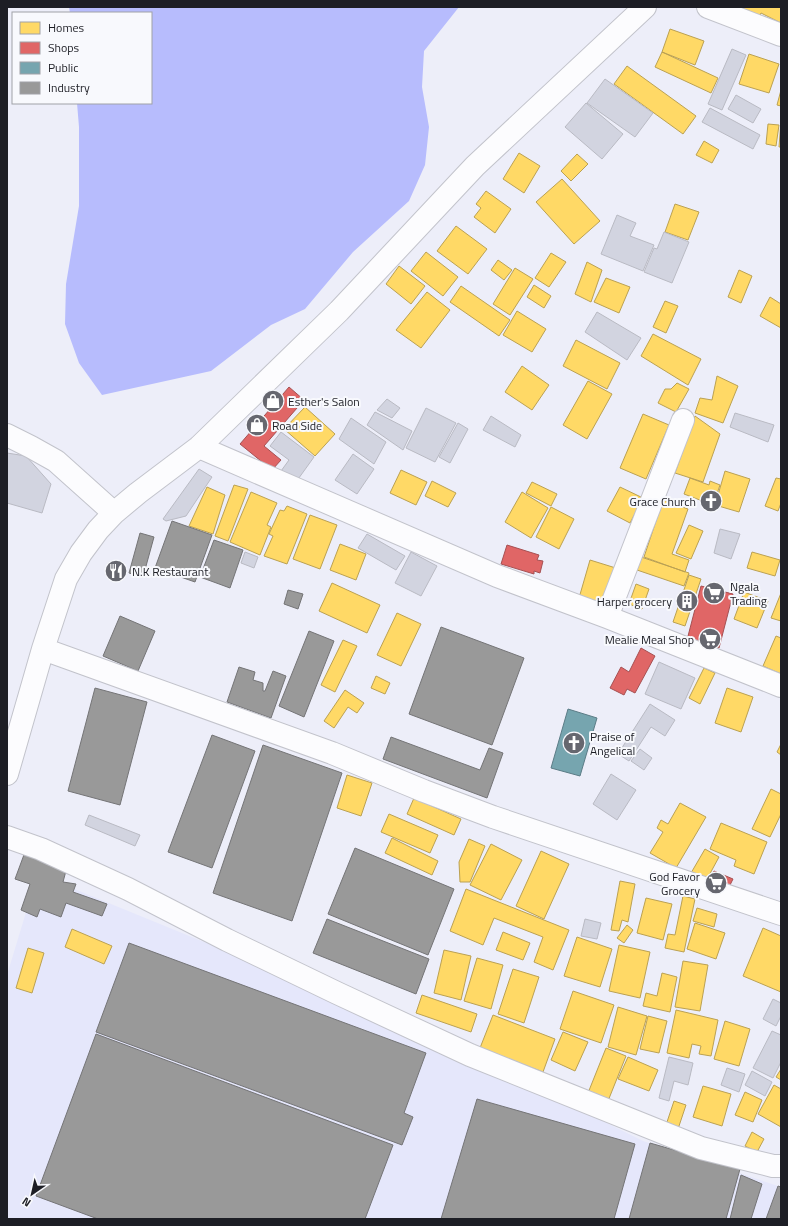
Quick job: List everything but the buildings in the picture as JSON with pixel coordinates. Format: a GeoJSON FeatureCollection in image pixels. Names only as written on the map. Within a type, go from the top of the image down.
{"type":"FeatureCollection","features":[{"type":"Feature","properties":{"kind":"street"},"geometry":{"type":"LineString","coordinates":[[7,774],[43,649],[66,579],[81,553],[98,530],[114,513],[138,493],[199,447],[340,311],[475,166],[645,7]]}},
{"type":"Feature","properties":{"kind":"street"},"geometry":{"type":"LineString","coordinates":[[708,7],[781,35]]}},
{"type":"Feature","properties":{"kind":"street"},"geometry":{"type":"LineString","coordinates":[[607,617],[683,420]]}},
{"type":"Feature","properties":{"kind":"street"},"geometry":{"type":"LineString","coordinates":[[7,436],[56,461],[114,513]]}},
{"type":"Feature","properties":{"kind":"street"},"geometry":{"type":"LineString","coordinates":[[199,447],[497,576],[607,617],[781,686]]}},
{"type":"Feature","properties":{"kind":"street"},"geometry":{"type":"LineString","coordinates":[[43,649],[332,753],[424,791],[493,817],[781,914]]}},
{"type":"Feature","properties":{"kind":"street"},"geometry":{"type":"LineString","coordinates":[[7,837],[41,849],[128,889],[227,940],[470,1055],[701,1148],[773,1166],[781,1166]]}},
{"type":"Feature","properties":{"kind":"shaded area"},"geometry":{"type":"Polygon","coordinates":[[[67,886],[417,1029],[643,1141],[781,1187],[781,1219],[7,1219],[7,975],[27,909],[67,886]]]}},
{"type":"Feature","properties":{"kind":"water"},"geometry":{"type":"Polygon","coordinates":[[[69,7],[459,7],[424,51],[422,87],[429,127],[425,165],[409,201],[353,252],[305,309],[271,325],[211,371],[102,395],[79,363],[65,324],[66,284],[79,206],[79,127],[77,104],[152,104],[152,12],[70,12],[69,7]]]}},
{"type":"Feature","properties":{"kind":"place","name":"Esther's Salon"},"geometry":{"type":"Point","coordinates":[273,401]}},
{"type":"Feature","properties":{"kind":"place","name":"Road Side"},"geometry":{"type":"Point","coordinates":[257,425]}},
{"type":"Feature","properties":{"kind":"place","name":"Grace Church"},"geometry":{"type":"Point","coordinates":[711,501]}},
{"type":"Feature","properties":{"kind":"place","name":"N.K Restaurant"},"geometry":{"type":"Point","coordinates":[116,571]}},
{"type":"Feature","properties":{"kind":"place","name":"Ngala Trading"},"geometry":{"type":"Point","coordinates":[714,593]}},
{"type":"Feature","properties":{"kind":"place","name":"Harper grocery"},"geometry":{"type":"Point","coordinates":[687,601]}},
{"type":"Feature","properties":{"kind":"place","name":"Mealie Meal Shop"},"geometry":{"type":"Point","coordinates":[710,639]}},
{"type":"Feature","properties":{"kind":"place","name":"Praise of Angelical"},"geometry":{"type":"Point","coordinates":[574,743]}},
{"type":"Feature","properties":{"kind":"place","name":"God Favor Grocery"},"geometry":{"type":"Point","coordinates":[716,883]}}]}
